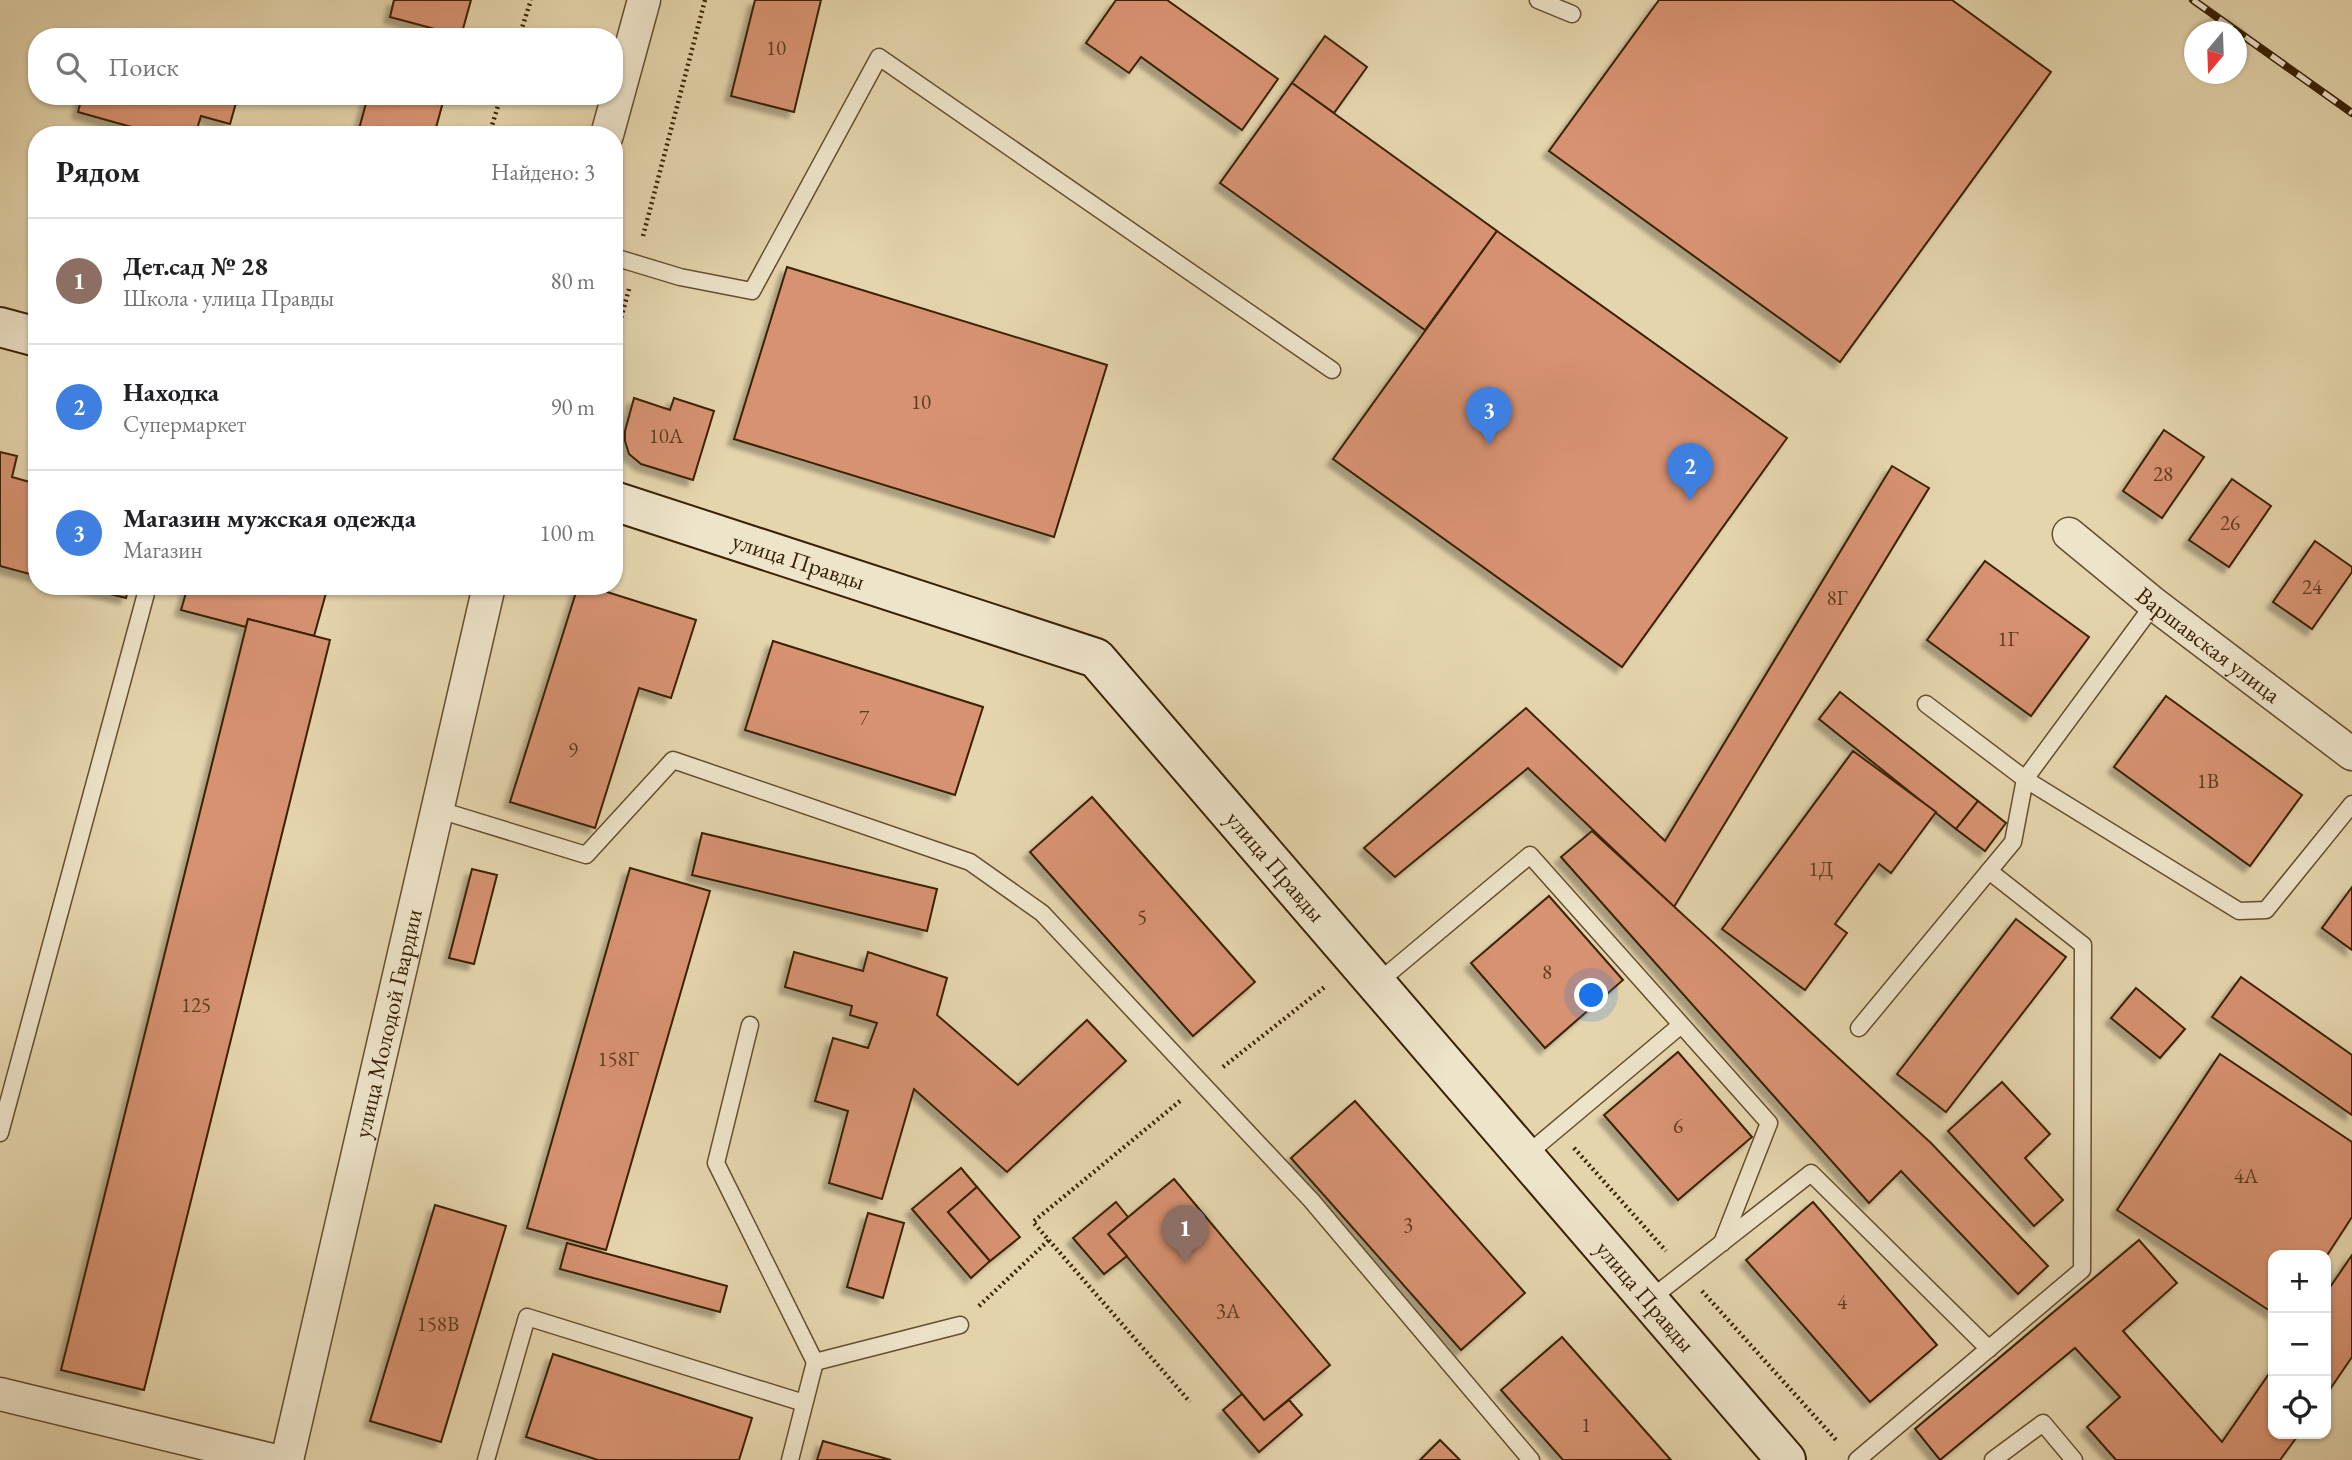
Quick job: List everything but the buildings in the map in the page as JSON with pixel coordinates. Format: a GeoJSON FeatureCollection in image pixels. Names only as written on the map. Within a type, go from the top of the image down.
{"type":"FeatureCollection","features":[{"type":"Feature","properties":{"kind":"street"},"geometry":{"type":"LineString","coordinates":[[623,75],[643,0]]}},
{"type":"Feature","properties":{"kind":"street"},"geometry":{"type":"LineString","coordinates":[[609,126],[615,105]]}},
{"type":"Feature","properties":{"kind":"street"},"geometry":{"type":"LineString","coordinates":[[0,327],[28,335]]}},
{"type":"Feature","properties":{"kind":"street","name":"улица Правды"},"geometry":{"type":"LineString","coordinates":[[623,504],[1096,658],[1786,1460]]}},
{"type":"Feature","properties":{"kind":"street","name":"Варшавская улица"},"geometry":{"type":"LineString","coordinates":[[2069,534],[2154,604],[2352,754]]}},
{"type":"Feature","properties":{"kind":"street","name":"улица Молодой Гвардии"},"geometry":{"type":"LineString","coordinates":[[287,1460],[487,595]]}},
{"type":"Feature","properties":{"kind":"street"},"geometry":{"type":"LineString","coordinates":[[0,1394],[272,1460]]}},
{"type":"Feature","properties":{"kind":"lane"},"geometry":{"type":"LineString","coordinates":[[1538,0],[1572,14]]}},
{"type":"Feature","properties":{"kind":"lane"},"geometry":{"type":"LineString","coordinates":[[623,260],[680,277],[752,290],[879,57],[1332,370]]}},
{"type":"Feature","properties":{"kind":"lane"},"geometry":{"type":"LineString","coordinates":[[0,1133],[146,595]]}},
{"type":"Feature","properties":{"kind":"lane"},"geometry":{"type":"LineString","coordinates":[[1859,1028],[2013,842],[2025,779],[2154,604]]}},
{"type":"Feature","properties":{"kind":"lane"},"geometry":{"type":"LineString","coordinates":[[1926,704],[2025,779],[2239,911],[2266,910],[2352,804]]}},
{"type":"Feature","properties":{"kind":"lane"},"geometry":{"type":"LineString","coordinates":[[436,809],[586,855],[673,760],[970,862],[1042,913],[1311,1200],[1531,1460]]}},
{"type":"Feature","properties":{"kind":"lane"},"geometry":{"type":"LineString","coordinates":[[1366,973],[1530,855],[1769,1123],[1722,1242]]}},
{"type":"Feature","properties":{"kind":"lane"},"geometry":{"type":"LineString","coordinates":[[1857,1460],[2082,1270],[2083,945],[1989,871]]}},
{"type":"Feature","properties":{"kind":"lane"},"geometry":{"type":"LineString","coordinates":[[750,1025],[716,1163],[815,1362],[790,1460]]}},
{"type":"Feature","properties":{"kind":"lane"},"geometry":{"type":"LineString","coordinates":[[1524,1156],[1681,1025]]}},
{"type":"Feature","properties":{"kind":"lane"},"geometry":{"type":"LineString","coordinates":[[1648,1300],[1811,1173],[1989,1349]]}},
{"type":"Feature","properties":{"kind":"lane"},"geometry":{"type":"LineString","coordinates":[[486,1460],[527,1317],[804,1403]]}},
{"type":"Feature","properties":{"kind":"lane"},"geometry":{"type":"LineString","coordinates":[[815,1362],[960,1325]]}},
{"type":"Feature","properties":{"kind":"lane"},"geometry":{"type":"LineString","coordinates":[[1993,1460],[2043,1423],[2074,1460]]}},
{"type":"Feature","properties":{"kind":"path"},"geometry":{"type":"LineString","coordinates":[[522,28],[531,0]]}},
{"type":"Feature","properties":{"kind":"path"},"geometry":{"type":"LineString","coordinates":[[623,311],[705,0]]}},
{"type":"Feature","properties":{"kind":"path"},"geometry":{"type":"LineString","coordinates":[[492,126],[498,105]]}},
{"type":"Feature","properties":{"kind":"path"},"geometry":{"type":"LineString","coordinates":[[1191,1402],[1033,1222],[1201,1084],[1366,973]]}},
{"type":"Feature","properties":{"kind":"path"},"geometry":{"type":"LineString","coordinates":[[960,1325],[1049,1240]]}},
{"type":"Feature","properties":{"kind":"railway"},"geometry":{"type":"LineString","coordinates":[[2193,0],[2352,113]]}},
{"type":"Feature","properties":{"kind":"place","name":"Магазин мужская одежда"},"geometry":{"type":"Point","coordinates":[1489,445]}},
{"type":"Feature","properties":{"kind":"place","name":"Находка"},"geometry":{"type":"Point","coordinates":[1690,501]}},
{"type":"Feature","properties":{"kind":"place","name":"Дет.сад № 28"},"geometry":{"type":"Point","coordinates":[1185,1263]}}]}
